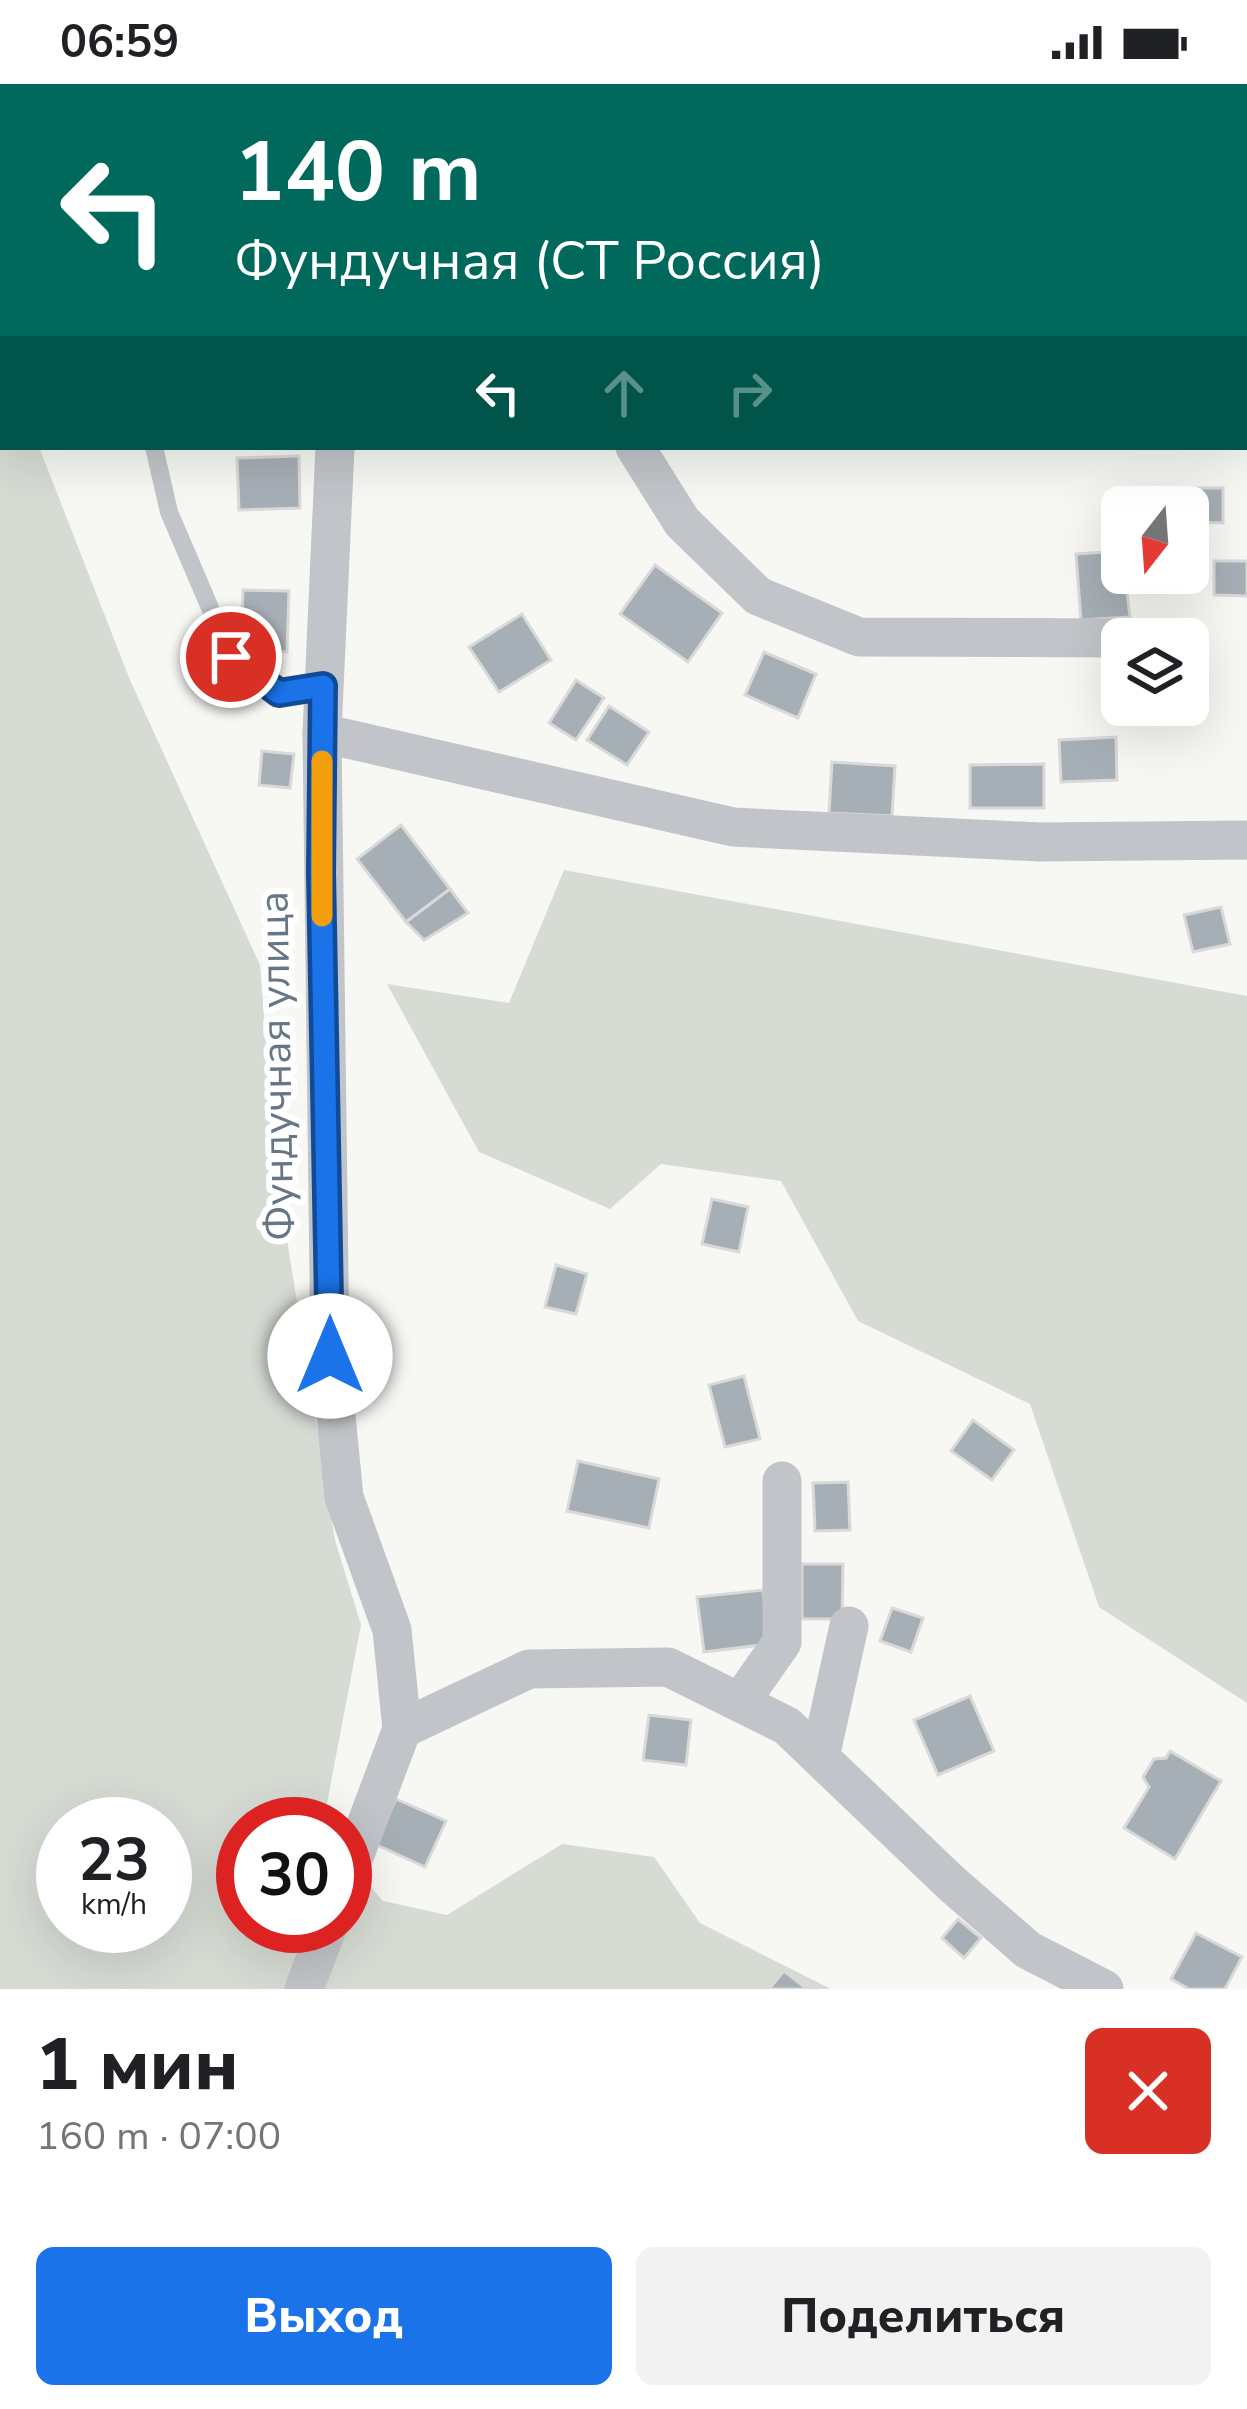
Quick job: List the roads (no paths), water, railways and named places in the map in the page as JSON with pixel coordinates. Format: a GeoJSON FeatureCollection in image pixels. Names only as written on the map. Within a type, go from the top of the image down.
{"type":"FeatureCollection","features":[{"type":"Feature","properties":{"kind":"street","name":"Фундучная улица"},"geometry":{"type":"LineString","coordinates":[[335,450],[322,733],[330,1356],[344,1497],[392,1630],[402,1729],[372,1809]]}},
{"type":"Feature","properties":{"kind":"street"},"geometry":{"type":"LineString","coordinates":[[637,450],[682,522],[758,596],[860,637],[1101,638]]}},
{"type":"Feature","properties":{"kind":"street"},"geometry":{"type":"LineString","coordinates":[[322,733],[734,827],[1040,842],[1247,840]]}},
{"type":"Feature","properties":{"kind":"street"},"geometry":{"type":"LineString","coordinates":[[741,1701],[782,1642],[782,1481]]}},
{"type":"Feature","properties":{"kind":"street"},"geometry":{"type":"LineString","coordinates":[[820,1757],[849,1626]]}},
{"type":"Feature","properties":{"kind":"street"},"geometry":{"type":"LineString","coordinates":[[402,1729],[529,1669],[668,1667],[788,1726],[1028,1950],[1104,1989]]}},
{"type":"Feature","properties":{"kind":"street"},"geometry":{"type":"LineString","coordinates":[[304,1989],[318,1953]]}},
{"type":"Feature","properties":{"kind":"lane"},"geometry":{"type":"LineString","coordinates":[[155,450],[169,512],[231,657],[279,693],[323,686]]}}]}
